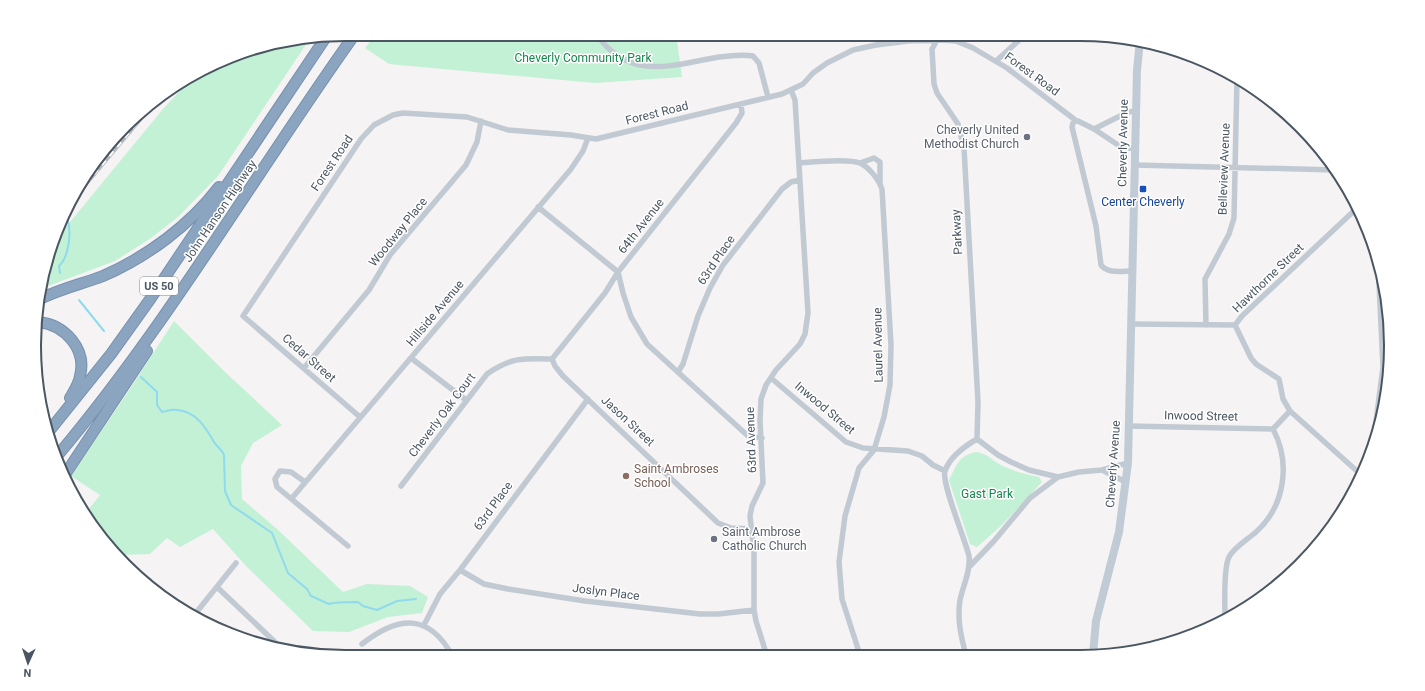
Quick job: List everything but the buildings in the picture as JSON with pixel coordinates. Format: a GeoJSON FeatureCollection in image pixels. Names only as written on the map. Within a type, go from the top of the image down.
{"type":"FeatureCollection","features":[{"type":"Feature","properties":{"kind":"highway","name":"John Hanson Highway"},"geometry":{"type":"LineString","coordinates":[[60,452],[119,379],[178,297],[350,41]]}},
{"type":"Feature","properties":{"kind":"highway","name":"John Hanson Highway"},"geometry":{"type":"LineString","coordinates":[[52,428],[124,336],[322,42]]}},
{"type":"Feature","properties":{"kind":"highway"},"geometry":{"type":"LineString","coordinates":[[45,297],[104,275],[127,264],[163,241],[206,202],[233,167],[258,139]]}},
{"type":"Feature","properties":{"kind":"highway"},"geometry":{"type":"LineString","coordinates":[[68,470],[165,326],[178,297]]}},
{"type":"Feature","properties":{"kind":"highway"},"geometry":{"type":"LineString","coordinates":[[42,323],[53,325],[68,335],[76,346],[81,361],[81,376],[77,386],[52,427]]}},
{"type":"Feature","properties":{"kind":"street"},"geometry":{"type":"LineString","coordinates":[[603,41],[620,57],[645,67],[661,67],[736,55],[753,56],[759,63],[768,97]]}},
{"type":"Feature","properties":{"kind":"street","name":"Forest Road"},"geometry":{"type":"LineString","coordinates":[[243,316],[361,139],[374,125],[393,115],[403,113],[461,117],[481,121],[508,130],[565,134],[588,138],[606,137],[741,104],[791,90],[803,84],[813,73],[827,63],[853,50],[907,41]]}},
{"type":"Feature","properties":{"kind":"street","name":"Parkway"},"geometry":{"type":"LineString","coordinates":[[936,41],[932,50],[934,84],[937,93],[958,124],[964,148],[978,402],[978,440]]}},
{"type":"Feature","properties":{"kind":"street","name":"Forest Road"},"geometry":{"type":"LineString","coordinates":[[956,41],[996,61],[1032,86],[1074,119],[1094,129],[1121,147],[1135,149]]}},
{"type":"Feature","properties":{"kind":"street"},"geometry":{"type":"LineString","coordinates":[[996,61],[1018,41]]}},
{"type":"Feature","properties":{"kind":"street","name":"Cheverly Avenue"},"geometry":{"type":"LineString","coordinates":[[1093,649],[1096,621],[1119,532],[1128,463],[1136,70],[1139,47]]}},
{"type":"Feature","properties":{"kind":"street","name":"Belleview Avenue"},"geometry":{"type":"LineString","coordinates":[[1206,325],[1205,279],[1217,258],[1232,226],[1234,218],[1234,168],[1238,85]]}},
{"type":"Feature","properties":{"kind":"street","name":"63rd Avenue"},"geometry":{"type":"LineString","coordinates":[[766,650],[756,621],[754,610],[754,552],[750,510],[763,483],[760,421],[761,400],[770,378],[800,344],[805,334],[807,324],[807,301],[795,100],[791,90]]}},
{"type":"Feature","properties":{"kind":"street","name":"64th Avenue"},"geometry":{"type":"LineString","coordinates":[[552,359],[605,293],[618,272],[736,123],[742,113],[741,104]]}},
{"type":"Feature","properties":{"kind":"street"},"geometry":{"type":"LineString","coordinates":[[1094,129],[1128,112],[1136,111]]}},
{"type":"Feature","properties":{"kind":"street"},"geometry":{"type":"LineString","coordinates":[[1074,119],[1072,127],[1096,226],[1101,265],[1109,271],[1132,271]]}},
{"type":"Feature","properties":{"kind":"street","name":"Woodway Place"},"geometry":{"type":"LineString","coordinates":[[304,368],[369,290],[390,255],[466,165],[477,142],[481,121]]}},
{"type":"Feature","properties":{"kind":"street","name":"Hillside Avenue"},"geometry":{"type":"LineString","coordinates":[[292,498],[576,161],[588,138]]}},
{"type":"Feature","properties":{"kind":"street","name":"Laurel Avenue"},"geometry":{"type":"LineString","coordinates":[[858,650],[842,599],[839,562],[845,516],[859,468],[874,450],[888,402],[891,370],[880,162],[874,158],[860,163]]}},
{"type":"Feature","properties":{"kind":"street"},"geometry":{"type":"LineString","coordinates":[[799,162],[826,161],[860,163],[880,184]]}},
{"type":"Feature","properties":{"kind":"street"},"geometry":{"type":"LineString","coordinates":[[1134,165],[1328,170]]}},
{"type":"Feature","properties":{"kind":"street","name":"63rd Place"},"geometry":{"type":"LineString","coordinates":[[678,372],[683,364],[704,299],[723,265],[782,189],[791,182],[800,180]]}},
{"type":"Feature","properties":{"kind":"street"},"geometry":{"type":"LineString","coordinates":[[538,207],[618,272],[627,304],[641,337],[663,360],[748,436],[762,438]]}},
{"type":"Feature","properties":{"kind":"street","name":"Hawthorne Street"},"geometry":{"type":"LineString","coordinates":[[1130,324],[1235,325],[1242,316],[1353,212]]}},
{"type":"Feature","properties":{"kind":"street"},"geometry":{"type":"LineString","coordinates":[[1380,297],[1383,366]]}},
{"type":"Feature","properties":{"kind":"street","name":"Cedar Street"},"geometry":{"type":"LineString","coordinates":[[243,316],[360,417]]}},
{"type":"Feature","properties":{"kind":"street"},"geometry":{"type":"LineString","coordinates":[[1235,325],[1251,358],[1256,364],[1279,379],[1283,399],[1290,411],[1357,471]]}},
{"type":"Feature","properties":{"kind":"street"},"geometry":{"type":"LineString","coordinates":[[411,358],[466,400]]}},
{"type":"Feature","properties":{"kind":"street","name":"Cheverly Oak Court"},"geometry":{"type":"LineString","coordinates":[[401,486],[487,374],[504,363],[524,358],[552,359]]}},
{"type":"Feature","properties":{"kind":"street","name":"Jason Street"},"geometry":{"type":"LineString","coordinates":[[552,359],[558,370],[718,523],[731,528],[752,528]]}},
{"type":"Feature","properties":{"kind":"street","name":"Inwood Street"},"geometry":{"type":"LineString","coordinates":[[770,378],[846,442],[854,446],[874,450],[908,451],[922,456],[933,466],[945,471]]}},
{"type":"Feature","properties":{"kind":"street","name":"63rd Place"},"geometry":{"type":"LineString","coordinates":[[424,625],[440,594],[460,570],[588,399]]}},
{"type":"Feature","properties":{"kind":"street"},"geometry":{"type":"LineString","coordinates":[[1225,613],[1228,558],[1237,547],[1265,522],[1276,505],[1282,488],[1282,454],[1278,437],[1273,429],[1290,411]]}},
{"type":"Feature","properties":{"kind":"street","name":"Inwood Street"},"geometry":{"type":"LineString","coordinates":[[1128,426],[1273,429]]}},
{"type":"Feature","properties":{"kind":"street"},"geometry":{"type":"LineString","coordinates":[[970,566],[959,523],[945,482],[945,471],[959,451],[968,444],[978,440],[998,455],[1011,462],[1029,470],[1058,477]]}},
{"type":"Feature","properties":{"kind":"street"},"geometry":{"type":"LineString","coordinates":[[965,650],[959,629],[958,616],[965,580],[970,566],[994,541],[1030,498],[1058,477],[1079,472],[1102,470],[1128,463]]}},
{"type":"Feature","properties":{"kind":"street"},"geometry":{"type":"LineString","coordinates":[[305,482],[291,472],[283,470],[277,473],[275,484],[348,546]]}},
{"type":"Feature","properties":{"kind":"street"},"geometry":{"type":"LineString","coordinates":[[1102,470],[1126,482]]}},
{"type":"Feature","properties":{"kind":"street"},"geometry":{"type":"LineString","coordinates":[[197,611],[236,563]]}},
{"type":"Feature","properties":{"kind":"street","name":"Joslyn Place"},"geometry":{"type":"LineString","coordinates":[[460,570],[477,581],[494,586],[585,601],[700,614],[718,614],[754,610]]}},
{"type":"Feature","properties":{"kind":"street"},"geometry":{"type":"LineString","coordinates":[[217,587],[275,642]]}},
{"type":"Feature","properties":{"kind":"street"},"geometry":{"type":"LineString","coordinates":[[362,644],[396,625],[411,623],[424,625],[438,637],[448,650]]}},
{"type":"Feature","properties":{"kind":"green space","name":"Cheverly Community Park"},"geometry":{"type":"Polygon","coordinates":[[[370,41],[677,41],[682,77],[595,83],[389,64],[365,48],[370,41]]]}},
{"type":"Feature","properties":{"kind":"green space"},"geometry":{"type":"Polygon","coordinates":[[[306,44],[218,176],[178,217],[151,238],[115,261],[47,286],[51,267],[64,230],[163,109],[182,88],[211,72],[267,51],[306,44]]]}},
{"type":"Feature","properties":{"kind":"green space"},"geometry":{"type":"Polygon","coordinates":[[[174,321],[224,371],[282,425],[253,443],[241,466],[242,499],[277,529],[343,592],[367,584],[410,586],[428,597],[422,613],[388,617],[349,632],[313,631],[246,566],[213,529],[180,547],[167,538],[150,554],[125,555],[104,531],[89,509],[100,495],[71,476],[174,321]]]}},
{"type":"Feature","properties":{"kind":"green space","name":"Gast Park"},"geometry":{"type":"Polygon","coordinates":[[[976,452],[986,455],[1009,469],[1039,477],[1042,482],[1002,525],[977,547],[970,544],[949,480],[959,462],[965,456],[976,452]]]}},
{"type":"Feature","properties":{"kind":"waterway"},"geometry":{"type":"LineString","coordinates":[[60,273],[59,266],[65,257],[69,244],[68,220]]}},
{"type":"Feature","properties":{"kind":"waterway"},"geometry":{"type":"LineString","coordinates":[[79,300],[104,331]]}},
{"type":"Feature","properties":{"kind":"waterway"},"geometry":{"type":"LineString","coordinates":[[141,377],[157,392],[157,405],[162,412],[173,410],[184,411],[190,413],[204,426],[224,455],[225,491],[231,505],[272,533],[288,573],[307,589],[311,596],[329,604],[339,602],[358,602],[363,606],[377,610],[397,601],[416,599]]}},
{"type":"Feature","properties":{"kind":"railway"},"geometry":{"type":"LineString","coordinates":[[90,179],[135,125]]}},
{"type":"Feature","properties":{"kind":"place","name":"Cheverly United Methodist Church"},"geometry":{"type":"Point","coordinates":[1027,137]}},
{"type":"Feature","properties":{"kind":"place","name":"Center Cheverly"},"geometry":{"type":"Point","coordinates":[1143,189]}},
{"type":"Feature","properties":{"kind":"place","name":"Saint Ambroses School"},"geometry":{"type":"Point","coordinates":[626,476]}},
{"type":"Feature","properties":{"kind":"place","name":"Saint Ambrose Catholic Church"},"geometry":{"type":"Point","coordinates":[714,539]}}]}
